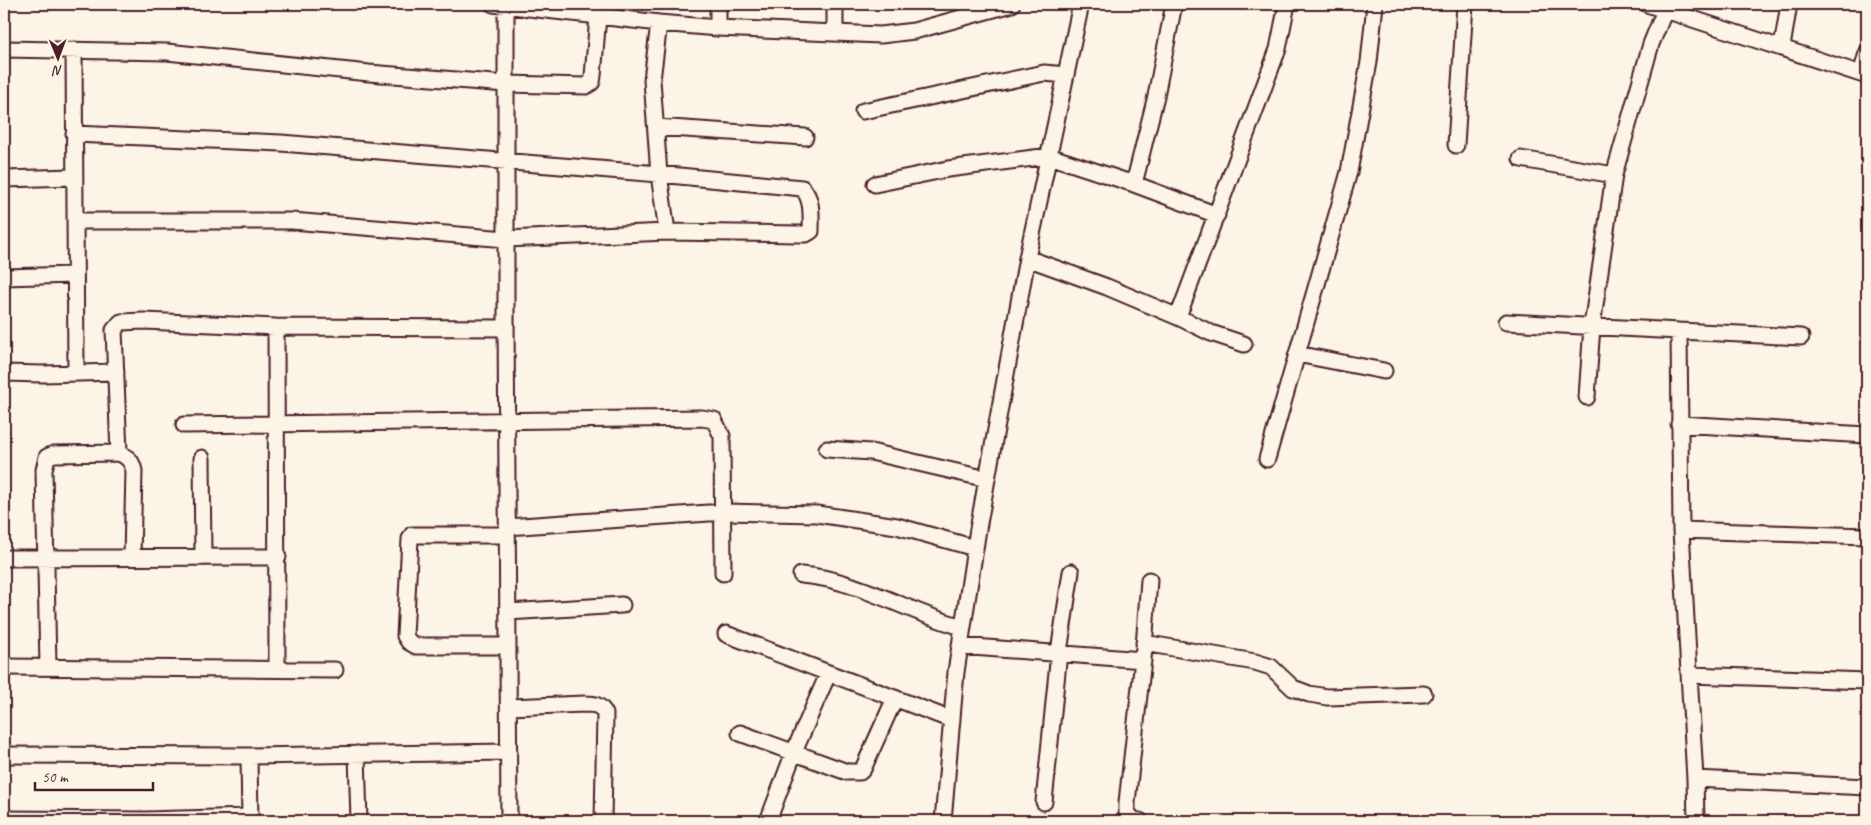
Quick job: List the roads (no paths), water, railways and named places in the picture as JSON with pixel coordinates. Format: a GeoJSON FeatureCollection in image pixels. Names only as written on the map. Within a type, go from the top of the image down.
{"type":"FeatureCollection","features":[{"type":"Feature","properties":{"kind":"street"},"geometry":{"type":"LineString","coordinates":[[509,821],[506,84],[500,4],[599,9],[659,23],[718,28],[881,35],[914,31],[1012,4]]}},
{"type":"Feature","properties":{"kind":"street"},"geometry":{"type":"LineString","coordinates":[[718,4],[718,28]]}},
{"type":"Feature","properties":{"kind":"street"},"geometry":{"type":"LineString","coordinates":[[834,33],[835,4]]}},
{"type":"Feature","properties":{"kind":"street"},"geometry":{"type":"LineString","coordinates":[[943,821],[960,646],[975,548],[1027,258],[1081,4]]}},
{"type":"Feature","properties":{"kind":"street"},"geometry":{"type":"LineString","coordinates":[[1134,184],[1156,96],[1174,4]]}},
{"type":"Feature","properties":{"kind":"street"},"geometry":{"type":"LineString","coordinates":[[1178,317],[1278,49],[1287,4]]}},
{"type":"Feature","properties":{"kind":"street"},"geometry":{"type":"LineString","coordinates":[[1267,459],[1349,172],[1369,62],[1375,4]]}},
{"type":"Feature","properties":{"kind":"street"},"geometry":{"type":"LineString","coordinates":[[1456,144],[1465,4]]}},
{"type":"Feature","properties":{"kind":"street"},"geometry":{"type":"LineString","coordinates":[[1646,4],[1674,9],[1864,75],[1867,53]]}},
{"type":"Feature","properties":{"kind":"street"},"geometry":{"type":"LineString","coordinates":[[1782,47],[1789,4]]}},
{"type":"Feature","properties":{"kind":"street"},"geometry":{"type":"LineString","coordinates":[[4,49],[167,52],[369,73],[506,84],[586,86],[590,84],[593,76],[599,9]]}},
{"type":"Feature","properties":{"kind":"street"},"geometry":{"type":"LineString","coordinates":[[1587,397],[1592,326],[1614,174],[1652,44],[1674,9]]}},
{"type":"Feature","properties":{"kind":"street"},"geometry":{"type":"LineString","coordinates":[[659,23],[652,80],[659,174],[667,232]]}},
{"type":"Feature","properties":{"kind":"street"},"geometry":{"type":"LineString","coordinates":[[74,50],[76,373]]}},
{"type":"Feature","properties":{"kind":"street"},"geometry":{"type":"LineString","coordinates":[[863,111],[1044,73],[1066,75]]}},
{"type":"Feature","properties":{"kind":"street"},"geometry":{"type":"LineString","coordinates":[[656,127],[806,137]]}},
{"type":"Feature","properties":{"kind":"street"},"geometry":{"type":"LineString","coordinates":[[74,134],[281,143],[659,174],[802,188],[809,199],[811,231],[806,234],[667,232],[506,239],[292,221],[75,221]]}},
{"type":"Feature","properties":{"kind":"street"},"geometry":{"type":"LineString","coordinates":[[875,184],[948,169],[1049,156],[1134,184],[1217,215]]}},
{"type":"Feature","properties":{"kind":"street"},"geometry":{"type":"LineString","coordinates":[[1521,159],[1614,174]]}},
{"type":"Feature","properties":{"kind":"street"},"geometry":{"type":"LineString","coordinates":[[4,178],[74,177]]}},
{"type":"Feature","properties":{"kind":"street"},"geometry":{"type":"LineString","coordinates":[[1027,258],[1107,287],[1178,317],[1211,334],[1244,344]]}},
{"type":"Feature","properties":{"kind":"street"},"geometry":{"type":"LineString","coordinates":[[4,277],[75,275]]}},
{"type":"Feature","properties":{"kind":"street"},"geometry":{"type":"LineString","coordinates":[[118,453],[114,330],[121,322],[144,321],[276,327],[506,328]]}},
{"type":"Feature","properties":{"kind":"street"},"geometry":{"type":"LineString","coordinates":[[1506,322],[1801,337]]}},
{"type":"Feature","properties":{"kind":"street"},"geometry":{"type":"LineString","coordinates":[[276,327],[278,424],[277,669]]}},
{"type":"Feature","properties":{"kind":"street"},"geometry":{"type":"LineString","coordinates":[[1679,331],[1681,530],[1696,821]]}},
{"type":"Feature","properties":{"kind":"street"},"geometry":{"type":"LineString","coordinates":[[1297,354],[1384,371]]}},
{"type":"Feature","properties":{"kind":"street"},"geometry":{"type":"LineString","coordinates":[[4,373],[116,372]]}},
{"type":"Feature","properties":{"kind":"street"},"geometry":{"type":"LineString","coordinates":[[184,425],[702,418],[714,420],[722,436],[723,573]]}},
{"type":"Feature","properties":{"kind":"street"},"geometry":{"type":"LineString","coordinates":[[1679,424],[1867,435]]}},
{"type":"Feature","properties":{"kind":"street"},"geometry":{"type":"LineString","coordinates":[[827,449],[871,452],[987,479]]}},
{"type":"Feature","properties":{"kind":"street"},"geometry":{"type":"LineString","coordinates":[[48,667],[44,470],[47,457],[54,454],[118,453],[127,456],[132,463],[134,471],[132,557]]}},
{"type":"Feature","properties":{"kind":"street"},"geometry":{"type":"LineString","coordinates":[[202,458],[204,556]]}},
{"type":"Feature","properties":{"kind":"street"},"geometry":{"type":"LineString","coordinates":[[507,646],[416,646],[410,642],[405,636],[410,539],[412,535],[507,531],[723,512],[817,514],[897,526],[975,548]]}},
{"type":"Feature","properties":{"kind":"street"},"geometry":{"type":"LineString","coordinates":[[1681,530],[1867,536]]}},
{"type":"Feature","properties":{"kind":"street"},"geometry":{"type":"LineString","coordinates":[[4,558],[278,557]]}},
{"type":"Feature","properties":{"kind":"street"},"geometry":{"type":"LineString","coordinates":[[1044,802],[1059,652],[1070,572]]}},
{"type":"Feature","properties":{"kind":"street"},"geometry":{"type":"LineString","coordinates":[[801,575],[821,576],[849,584],[930,617],[963,627]]}},
{"type":"Feature","properties":{"kind":"street"},"geometry":{"type":"LineString","coordinates":[[1140,821],[1134,820],[1127,813],[1127,802],[1143,660],[1149,580]]}},
{"type":"Feature","properties":{"kind":"street"},"geometry":{"type":"LineString","coordinates":[[508,612],[622,605]]}},
{"type":"Feature","properties":{"kind":"street"},"geometry":{"type":"LineString","coordinates":[[726,634],[952,720]]}},
{"type":"Feature","properties":{"kind":"street"},"geometry":{"type":"LineString","coordinates":[[1144,642],[1255,662],[1271,667],[1293,688],[1309,694],[1327,697],[1424,694]]}},
{"type":"Feature","properties":{"kind":"street"},"geometry":{"type":"LineString","coordinates":[[960,646],[1059,652],[1143,660]]}},
{"type":"Feature","properties":{"kind":"street"},"geometry":{"type":"LineString","coordinates":[[4,667],[335,670]]}},
{"type":"Feature","properties":{"kind":"street"},"geometry":{"type":"LineString","coordinates":[[768,821],[794,752],[828,674]]}},
{"type":"Feature","properties":{"kind":"street"},"geometry":{"type":"LineString","coordinates":[[1689,674],[1867,681]]}},
{"type":"Feature","properties":{"kind":"street"},"geometry":{"type":"LineString","coordinates":[[740,733],[847,772],[860,772],[895,698]]}},
{"type":"Feature","properties":{"kind":"street"},"geometry":{"type":"LineString","coordinates":[[509,707],[595,704],[602,708],[605,714],[603,821]]}},
{"type":"Feature","properties":{"kind":"street"},"geometry":{"type":"LineString","coordinates":[[4,755],[249,756],[509,752]]}},
{"type":"Feature","properties":{"kind":"street"},"geometry":{"type":"LineString","coordinates":[[358,754],[359,821]]}},
{"type":"Feature","properties":{"kind":"street"},"geometry":{"type":"LineString","coordinates":[[4,819],[250,819],[249,756]]}},
{"type":"Feature","properties":{"kind":"street"},"geometry":{"type":"LineString","coordinates":[[1695,779],[1867,788]]}}]}
